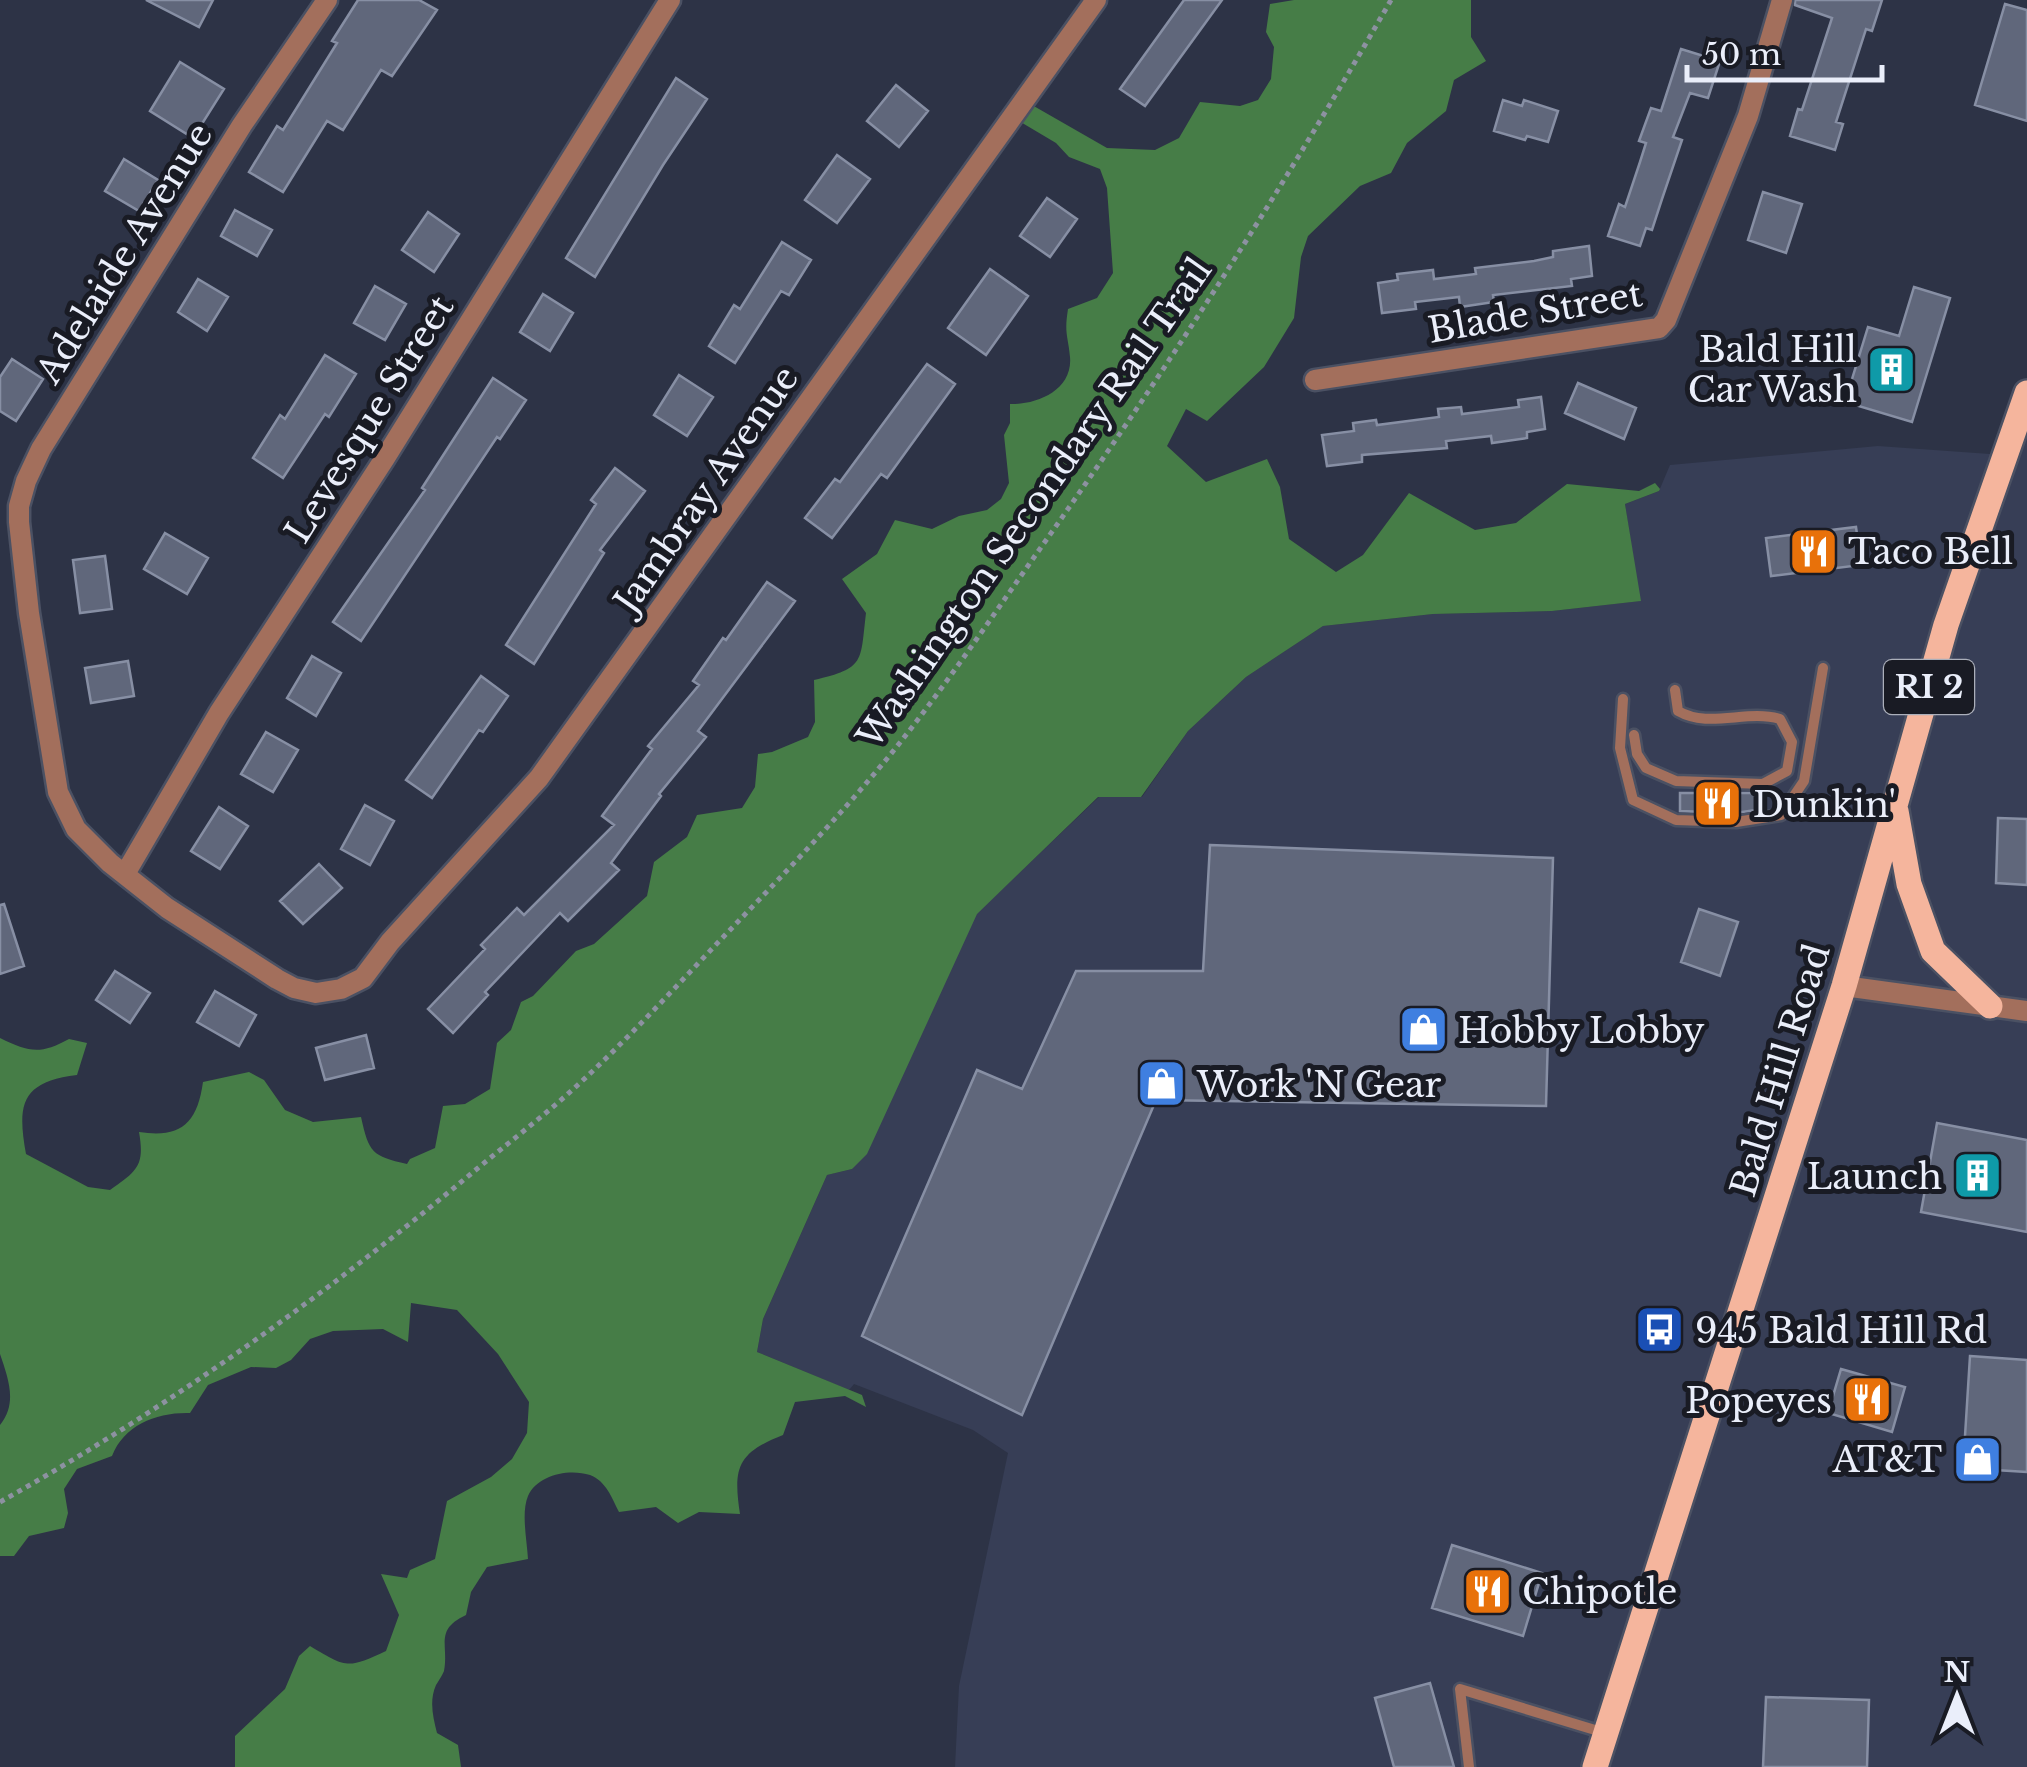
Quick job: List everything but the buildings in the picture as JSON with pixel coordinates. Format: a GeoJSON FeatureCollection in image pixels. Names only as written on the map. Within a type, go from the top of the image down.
{"type":"FeatureCollection","features":[{"type":"Feature","properties":{"kind":"main road","name":"Bald Hill Road"},"geometry":{"type":"LineString","coordinates":[[1595,1767],[1844,986],[1946,625],[2027,393]]}},
{"type":"Feature","properties":{"kind":"main road"},"geometry":{"type":"LineString","coordinates":[[1895,805],[1909,884],[1933,951],[1990,1006]]}},
{"type":"Feature","properties":{"kind":"street","name":"Adelaide Avenue"},"geometry":{"type":"LineString","coordinates":[[327,0],[242,125],[41,449],[19,506],[29,613],[58,792],[76,829],[168,908],[294,988],[316,993],[341,988]]}},
{"type":"Feature","properties":{"kind":"street","name":"Levesque Street"},"geometry":{"type":"LineString","coordinates":[[125,874],[220,713],[385,458],[670,0]]}},
{"type":"Feature","properties":{"kind":"street","name":"Jambray Avenue"},"geometry":{"type":"LineString","coordinates":[[341,988],[363,978],[373,968],[390,942],[539,778],[1096,0]]}},
{"type":"Feature","properties":{"kind":"street","name":"Blade Street"},"geometry":{"type":"LineString","coordinates":[[1315,380],[1658,328],[1666,320],[1748,116],[1782,0]]}},
{"type":"Feature","properties":{"kind":"street"},"geometry":{"type":"LineString","coordinates":[[1844,986],[2027,1012]]}},
{"type":"Feature","properties":{"kind":"lane"},"geometry":{"type":"LineString","coordinates":[[1623,698],[1620,748],[1633,800],[1676,820],[1736,822],[1781,815],[1804,780],[1823,668]]}},
{"type":"Feature","properties":{"kind":"lane"},"geometry":{"type":"LineString","coordinates":[[1634,736],[1637,754],[1646,768],[1676,780],[1763,784],[1787,771],[1792,742],[1780,718],[1765,714],[1692,719],[1678,711],[1676,690]]}},
{"type":"Feature","properties":{"kind":"lane"},"geometry":{"type":"LineString","coordinates":[[1469,1767],[1460,1689],[1606,1734]]}},
{"type":"Feature","properties":{"kind":"path","name":"Washington Secondary Rail Trail"},"geometry":{"type":"LineString","coordinates":[[0,1502],[209,1374],[345,1276],[437,1203],[578,1085],[638,1028],[842,810],[894,750],[993,617],[1164,371],[1246,244],[1391,0]]}},
{"type":"Feature","properties":{"kind":"shaded area"},"geometry":{"type":"Polygon","coordinates":[[[2027,395],[2027,1767],[955,1767],[959,1686],[1008,1453],[973,1430],[854,1384],[849,1390],[757,1352],[763,1319],[827,1175],[852,1169],[976,914],[1099,797],[1142,797],[1188,731],[1246,677],[1323,626],[1433,614],[1552,611],[1640,601],[1625,504],[1659,491],[1670,465],[1878,446],[2004,455],[2027,395]]]}},
{"type":"Feature","properties":{"kind":"green space"},"geometry":{"type":"Polygon","coordinates":[[[1294,0],[1471,0],[1471,37],[1486,61],[1454,80],[1446,111],[1407,143],[1391,173],[1360,186],[1308,236],[1301,257],[1294,318],[1264,367],[1207,421],[1186,409],[1167,446],[1206,482],[1267,459],[1280,487],[1289,539],[1336,572],[1363,555],[1409,493],[1475,530],[1516,523],[1567,484],[1639,491],[1655,483],[1659,491],[1625,504],[1641,601],[1552,611],[1433,614],[1323,626],[1246,677],[1188,731],[1141,797],[1098,797],[977,914],[867,1154],[852,1169],[827,1175],[763,1319],[757,1352],[862,1395],[866,1407],[845,1396],[795,1402],[783,1435],[756,1448],[742,1464],[737,1485],[740,1514],[699,1512],[678,1523],[656,1507],[619,1512],[604,1486],[582,1473],[546,1478],[532,1489],[525,1510],[528,1559],[487,1567],[471,1592],[466,1615],[446,1632],[444,1671],[434,1691],[432,1709],[437,1733],[458,1745],[461,1767],[235,1767],[235,1736],[285,1689],[299,1656],[310,1646],[347,1664],[386,1651],[399,1615],[381,1574],[407,1578],[410,1570],[435,1559],[447,1501],[491,1477],[512,1459],[527,1433],[529,1402],[498,1354],[457,1310],[411,1303],[408,1342],[383,1329],[333,1331],[310,1339],[291,1360],[276,1368],[251,1367],[208,1385],[190,1413],[143,1422],[125,1436],[112,1456],[77,1469],[64,1489],[68,1513],[64,1528],[29,1536],[14,1556],[0,1556],[0,1425],[10,1399],[0,1354],[0,1038],[34,1050],[69,1039],[87,1043],[77,1075],[58,1078],[34,1090],[27,1098],[22,1122],[26,1154],[88,1187],[110,1190],[133,1172],[140,1160],[139,1132],[165,1133],[184,1125],[196,1109],[203,1082],[249,1072],[264,1080],[285,1110],[313,1122],[361,1117],[370,1146],[386,1158],[407,1164],[435,1148],[443,1106],[465,1104],[490,1089],[497,1043],[511,1030],[521,1002],[533,996],[576,951],[594,944],[647,896],[654,862],[687,837],[697,815],[742,808],[755,787],[758,754],[808,737],[815,722],[814,680],[852,666],[861,653],[866,613],[842,579],[877,554],[895,520],[932,529],[959,516],[987,510],[1001,499],[1009,483],[1004,435],[1010,423],[1010,404],[1031,402],[1059,387],[1069,369],[1068,309],[1097,298],[1113,273],[1107,188],[1100,169],[1069,157],[1056,143],[1014,118],[1025,101],[1107,148],[1155,150],[1179,138],[1200,102],[1240,106],[1258,100],[1271,79],[1274,47],[1266,32],[1270,4],[1294,0]]]}},
{"type":"Feature","properties":{"kind":"place","name":"Bald Hill Car Wash"},"geometry":{"type":"Point","coordinates":[1892,369]}},
{"type":"Feature","properties":{"kind":"place","name":"Taco Bell"},"geometry":{"type":"Point","coordinates":[1813,551]}},
{"type":"Feature","properties":{"kind":"place","name":"Dunkin'"},"geometry":{"type":"Point","coordinates":[1718,804]}},
{"type":"Feature","properties":{"kind":"place","name":"Hobby Lobby"},"geometry":{"type":"Point","coordinates":[1423,1030]}},
{"type":"Feature","properties":{"kind":"place","name":"Work 'N Gear"},"geometry":{"type":"Point","coordinates":[1162,1084]}},
{"type":"Feature","properties":{"kind":"place","name":"Launch"},"geometry":{"type":"Point","coordinates":[1977,1176]}},
{"type":"Feature","properties":{"kind":"place","name":"945 Bald Hill Rd"},"geometry":{"type":"Point","coordinates":[1660,1330]}},
{"type":"Feature","properties":{"kind":"place","name":"Popeyes"},"geometry":{"type":"Point","coordinates":[1867,1400]}},
{"type":"Feature","properties":{"kind":"place","name":"AT&T"},"geometry":{"type":"Point","coordinates":[1977,1459]}},
{"type":"Feature","properties":{"kind":"place","name":"Chipotle"},"geometry":{"type":"Point","coordinates":[1487,1591]}}]}
